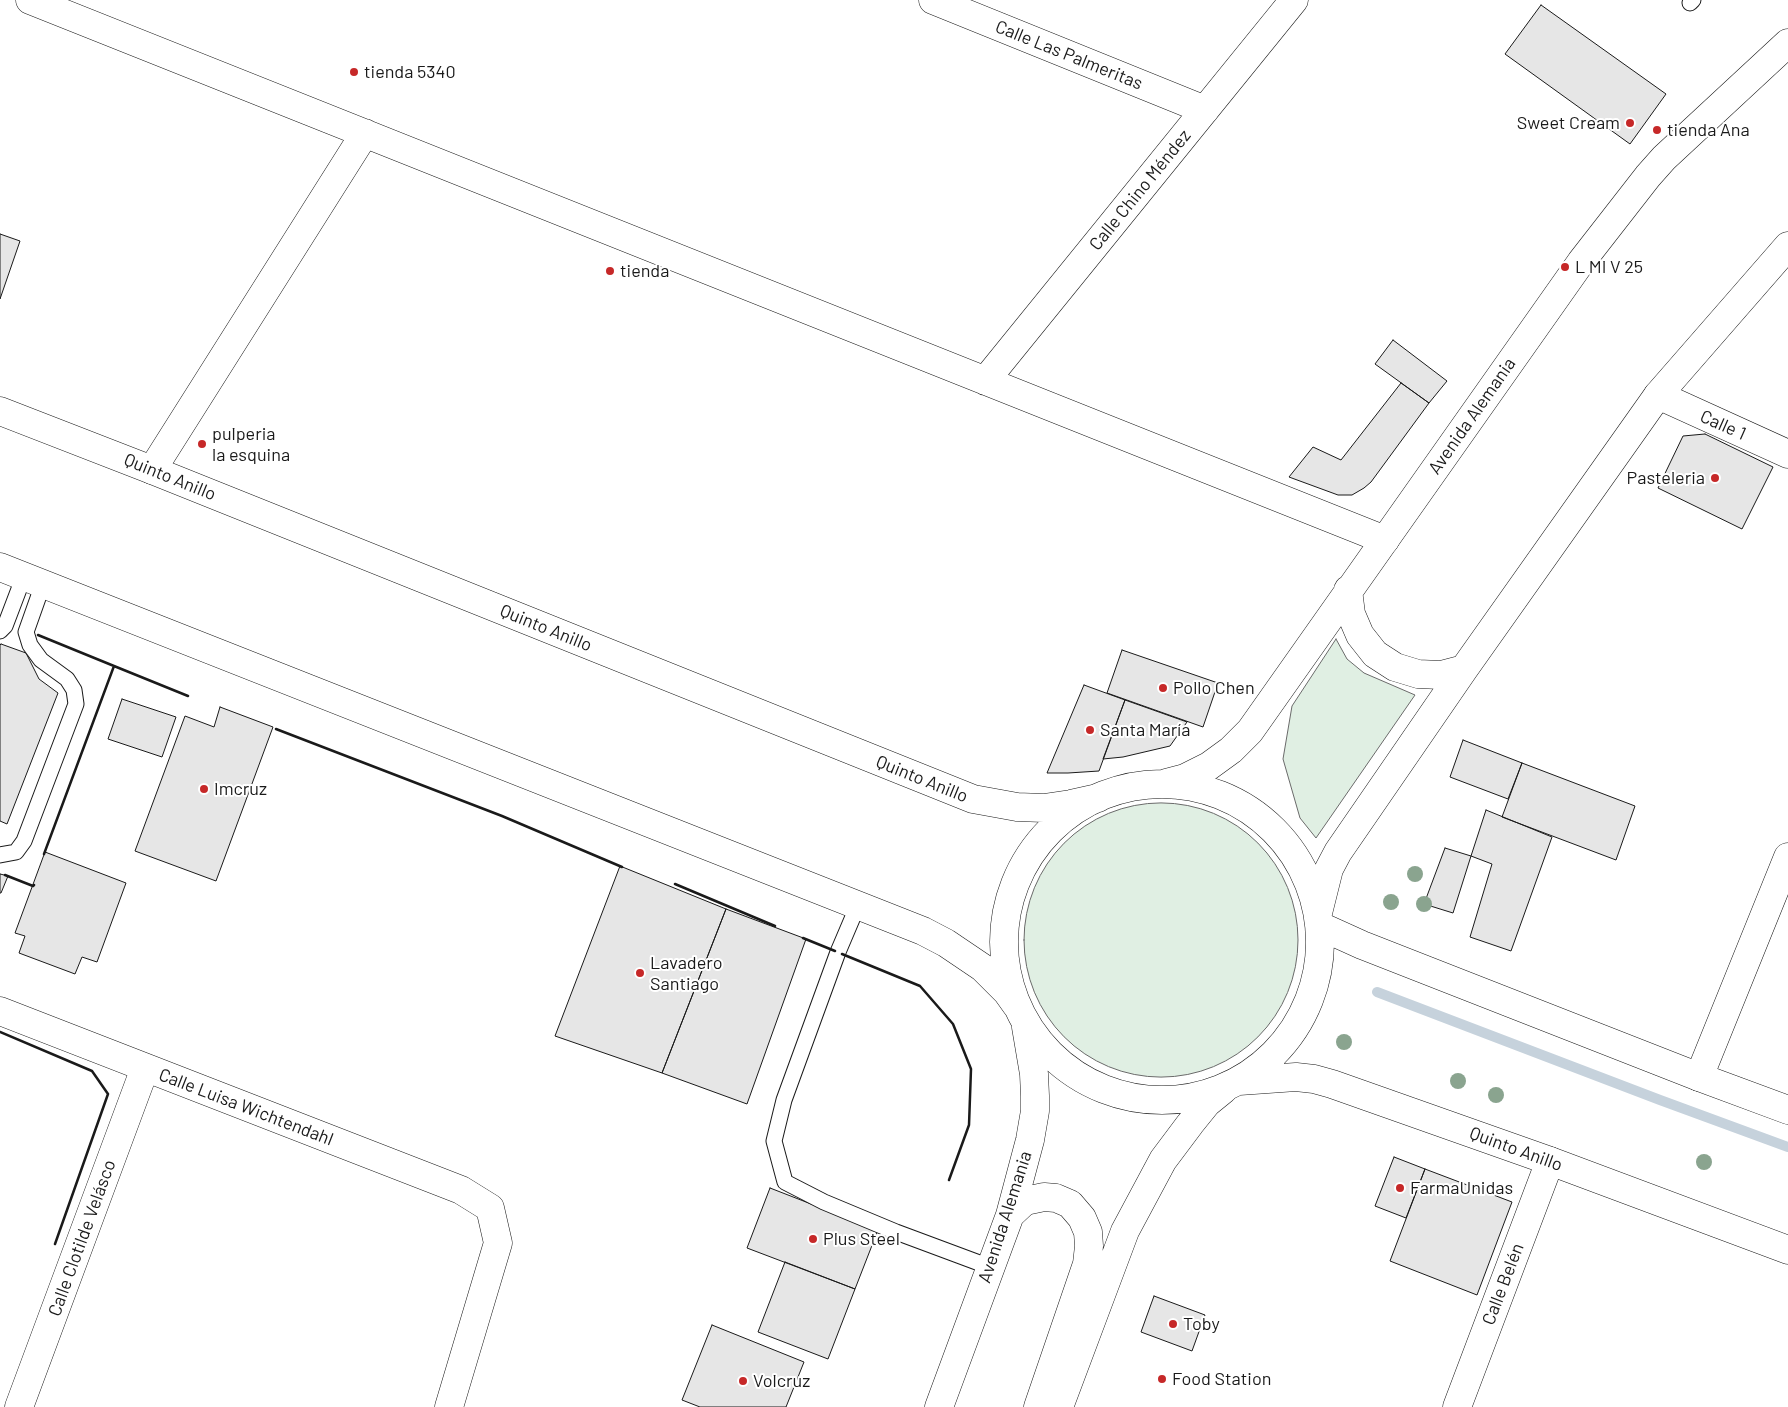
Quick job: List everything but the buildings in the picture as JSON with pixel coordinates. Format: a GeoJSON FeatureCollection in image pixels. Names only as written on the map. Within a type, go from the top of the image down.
{"type":"FeatureCollection","features":[{"type":"Feature","properties":{"kind":"main road"},"geometry":{"type":"LineString","coordinates":[[30,0],[1384,540]]}},
{"type":"Feature","properties":{"kind":"main road","name":"Calle Las Palmeritas"},"geometry":{"type":"LineString","coordinates":[[933,0],[1205,110]]}},
{"type":"Feature","properties":{"kind":"main road","name":"Calle Chino Méndez"},"geometry":{"type":"LineString","coordinates":[[985,380],[1294,0]]}},
{"type":"Feature","properties":{"kind":"main road","name":"Avenida Alemania"},"geometry":{"type":"LineString","coordinates":[[1162,784],[1185,778],[1209,766],[1231,750],[1250,731],[1581,262],[1648,176],[1664,158],[1788,43]]}},
{"type":"Feature","properties":{"kind":"main road"},"geometry":{"type":"LineString","coordinates":[[152,470],[365,134]]}},
{"type":"Feature","properties":{"kind":"main road"},"geometry":{"type":"LineString","coordinates":[[1319,919],[1329,870],[1338,852],[1464,669],[1658,396],[1788,246]]}},
{"type":"Feature","properties":{"kind":"main road","name":"Calle 1"},"geometry":{"type":"LineString","coordinates":[[1658,396],[1788,454]]}},
{"type":"Feature","properties":{"kind":"main road","name":"Quinto Anillo"},"geometry":{"type":"LineString","coordinates":[[0,410],[973,799],[990,804],[1044,808],[1098,798]]}},
{"type":"Feature","properties":{"kind":"main road"},"geometry":{"type":"LineString","coordinates":[[22,575],[923,931],[946,943],[983,968],[1007,992],[1039,1042],[1057,1061],[1078,1076],[1110,1091],[1126,1096],[1152,1100],[1178,1099],[1203,1095],[1233,1083]]}},
{"type":"Feature","properties":{"kind":"main road"},"geometry":{"type":"LineString","coordinates":[[1348,590],[1351,614],[1360,635],[1375,654],[1388,663],[1418,674],[1441,675],[1464,669]]}},
{"type":"Feature","properties":{"kind":"main road"},"geometry":{"type":"LineString","coordinates":[[1021,1013],[1006,967],[1004,944],[1005,920],[1010,898],[1018,876],[1044,836],[1079,808],[1098,798],[1140,786],[1162,784],[1208,791],[1231,800],[1252,812],[1272,828],[1302,866],[1311,889],[1319,919],[1321,949],[1318,972],[1303,1016],[1275,1053],[1257,1068],[1233,1083],[1201,1110],[1163,1160],[1130,1223],[1110,1269],[1059,1407]]}},
{"type":"Feature","properties":{"kind":"main road"},"geometry":{"type":"LineString","coordinates":[[1699,1077],[1788,857]]}},
{"type":"Feature","properties":{"kind":"main road"},"geometry":{"type":"LineString","coordinates":[[1319,919],[1362,945],[1788,1110]]}},
{"type":"Feature","properties":{"kind":"main road","name":"Calle Luisa Wichtendahl"},"geometry":{"type":"LineString","coordinates":[[0,1011],[461,1190],[490,1208],[498,1243],[449,1407]]}},
{"type":"Feature","properties":{"kind":"main road","name":"Avenida Alemania"},"geometry":{"type":"LineString","coordinates":[[939,1407],[1010,1216],[1030,1140],[1035,1111],[1034,1074],[1021,1013]]}},
{"type":"Feature","properties":{"kind":"main road","name":"Calle Clotilde Velásco"},"geometry":{"type":"LineString","coordinates":[[19,1407],[145,1068]]}},
{"type":"Feature","properties":{"kind":"main road","name":"Quinto Anillo"},"geometry":{"type":"LineString","coordinates":[[1233,1083],[1277,1077],[1314,1079],[1550,1161],[1788,1250]]}},
{"type":"Feature","properties":{"kind":"main road","name":"Calle Belén"},"geometry":{"type":"LineString","coordinates":[[1457,1407],[1550,1161]]}},
{"type":"Feature","properties":{"kind":"main road"},"geometry":{"type":"LineString","coordinates":[[1010,1216],[1024,1201],[1044,1197],[1056,1198],[1070,1204],[1082,1218],[1088,1232],[1087,1264],[1038,1407]]}},
{"type":"Feature","properties":{"kind":"lane"},"geometry":{"type":"LineString","coordinates":[[0,630],[6,626],[22,575]]}},
{"type":"Feature","properties":{"kind":"lane"},"geometry":{"type":"LineString","coordinates":[[0,855],[16,852],[24,841],[76,704],[74,690],[67,679],[41,660],[30,645],[26,632],[22,575]]}},
{"type":"Feature","properties":{"kind":"lane"},"geometry":{"type":"LineString","coordinates":[[858,905],[838,952],[784,1100],[774,1140],[785,1182],[824,1202],[990,1267]]}},
{"type":"Feature","properties":{"kind":"green space"},"geometry":{"type":"Polygon","coordinates":[[[1336,639],[1347,659],[1364,673],[1415,695],[1316,838],[1300,818],[1283,759],[1292,706],[1336,639]]]}},
{"type":"Feature","properties":{"kind":"green space"},"geometry":{"type":"Polygon","coordinates":[[[1161,803],[1201,809],[1237,826],[1258,843],[1275,864],[1292,900],[1298,940],[1292,980],[1275,1016],[1258,1037],[1237,1054],[1201,1071],[1161,1077],[1121,1071],[1085,1054],[1064,1037],[1047,1016],[1030,980],[1024,940],[1030,900],[1047,864],[1064,843],[1085,826],[1121,809],[1161,803]]]}},
{"type":"Feature","properties":{"kind":"waterway"},"geometry":{"type":"LineString","coordinates":[[1377,992],[1788,1147]]}},
{"type":"Feature","properties":{"kind":"wall"},"geometry":{"type":"LineString","coordinates":[[38,635],[114,666],[44,854]]}},
{"type":"Feature","properties":{"kind":"wall"},"geometry":{"type":"LineString","coordinates":[[114,666],[188,696]]}},
{"type":"Feature","properties":{"kind":"wall"},"geometry":{"type":"LineString","coordinates":[[276,729],[502,816],[622,867]]}},
{"type":"Feature","properties":{"kind":"wall"},"geometry":{"type":"LineString","coordinates":[[5,875],[34,885]]}},
{"type":"Feature","properties":{"kind":"wall"},"geometry":{"type":"LineString","coordinates":[[675,884],[775,926]]}},
{"type":"Feature","properties":{"kind":"wall"},"geometry":{"type":"LineString","coordinates":[[803,938],[835,951]]}},
{"type":"Feature","properties":{"kind":"wall"},"geometry":{"type":"LineString","coordinates":[[842,954],[920,986],[953,1024],[971,1069],[969,1125],[949,1180]]}},
{"type":"Feature","properties":{"kind":"wall"},"geometry":{"type":"LineString","coordinates":[[0,1032],[92,1071],[108,1094],[55,1244]]}},
{"type":"Feature","properties":{"kind":"place","name":"tienda 5340"},"geometry":{"type":"Point","coordinates":[354,72]}},
{"type":"Feature","properties":{"kind":"place","name":"Sweet Cream"},"geometry":{"type":"Point","coordinates":[1630,123]}},
{"type":"Feature","properties":{"kind":"place","name":"tienda Ana"},"geometry":{"type":"Point","coordinates":[1657,130]}},
{"type":"Feature","properties":{"kind":"place","name":"L MI V 25"},"geometry":{"type":"Point","coordinates":[1565,267]}},
{"type":"Feature","properties":{"kind":"place","name":"tienda"},"geometry":{"type":"Point","coordinates":[610,271]}},
{"type":"Feature","properties":{"kind":"place","name":"pulperia la esquina"},"geometry":{"type":"Point","coordinates":[202,444]}},
{"type":"Feature","properties":{"kind":"place","name":"Pasteleria"},"geometry":{"type":"Point","coordinates":[1715,478]}},
{"type":"Feature","properties":{"kind":"place","name":"Pollo Chen"},"geometry":{"type":"Point","coordinates":[1163,688]}},
{"type":"Feature","properties":{"kind":"place","name":"Santa María"},"geometry":{"type":"Point","coordinates":[1090,730]}},
{"type":"Feature","properties":{"kind":"place","name":"Imcruz"},"geometry":{"type":"Point","coordinates":[204,789]}},
{"type":"Feature","properties":{"kind":"place","name":"Lavadero Santiago"},"geometry":{"type":"Point","coordinates":[640,973]}},
{"type":"Feature","properties":{"kind":"place","name":"FarmaUnidas"},"geometry":{"type":"Point","coordinates":[1400,1188]}},
{"type":"Feature","properties":{"kind":"place","name":"Plus Steel"},"geometry":{"type":"Point","coordinates":[813,1239]}},
{"type":"Feature","properties":{"kind":"place","name":"Toby"},"geometry":{"type":"Point","coordinates":[1173,1324]}},
{"type":"Feature","properties":{"kind":"place","name":"Food Station"},"geometry":{"type":"Point","coordinates":[1162,1379]}},
{"type":"Feature","properties":{"kind":"place","name":"Volcruz"},"geometry":{"type":"Point","coordinates":[743,1381]}}]}
